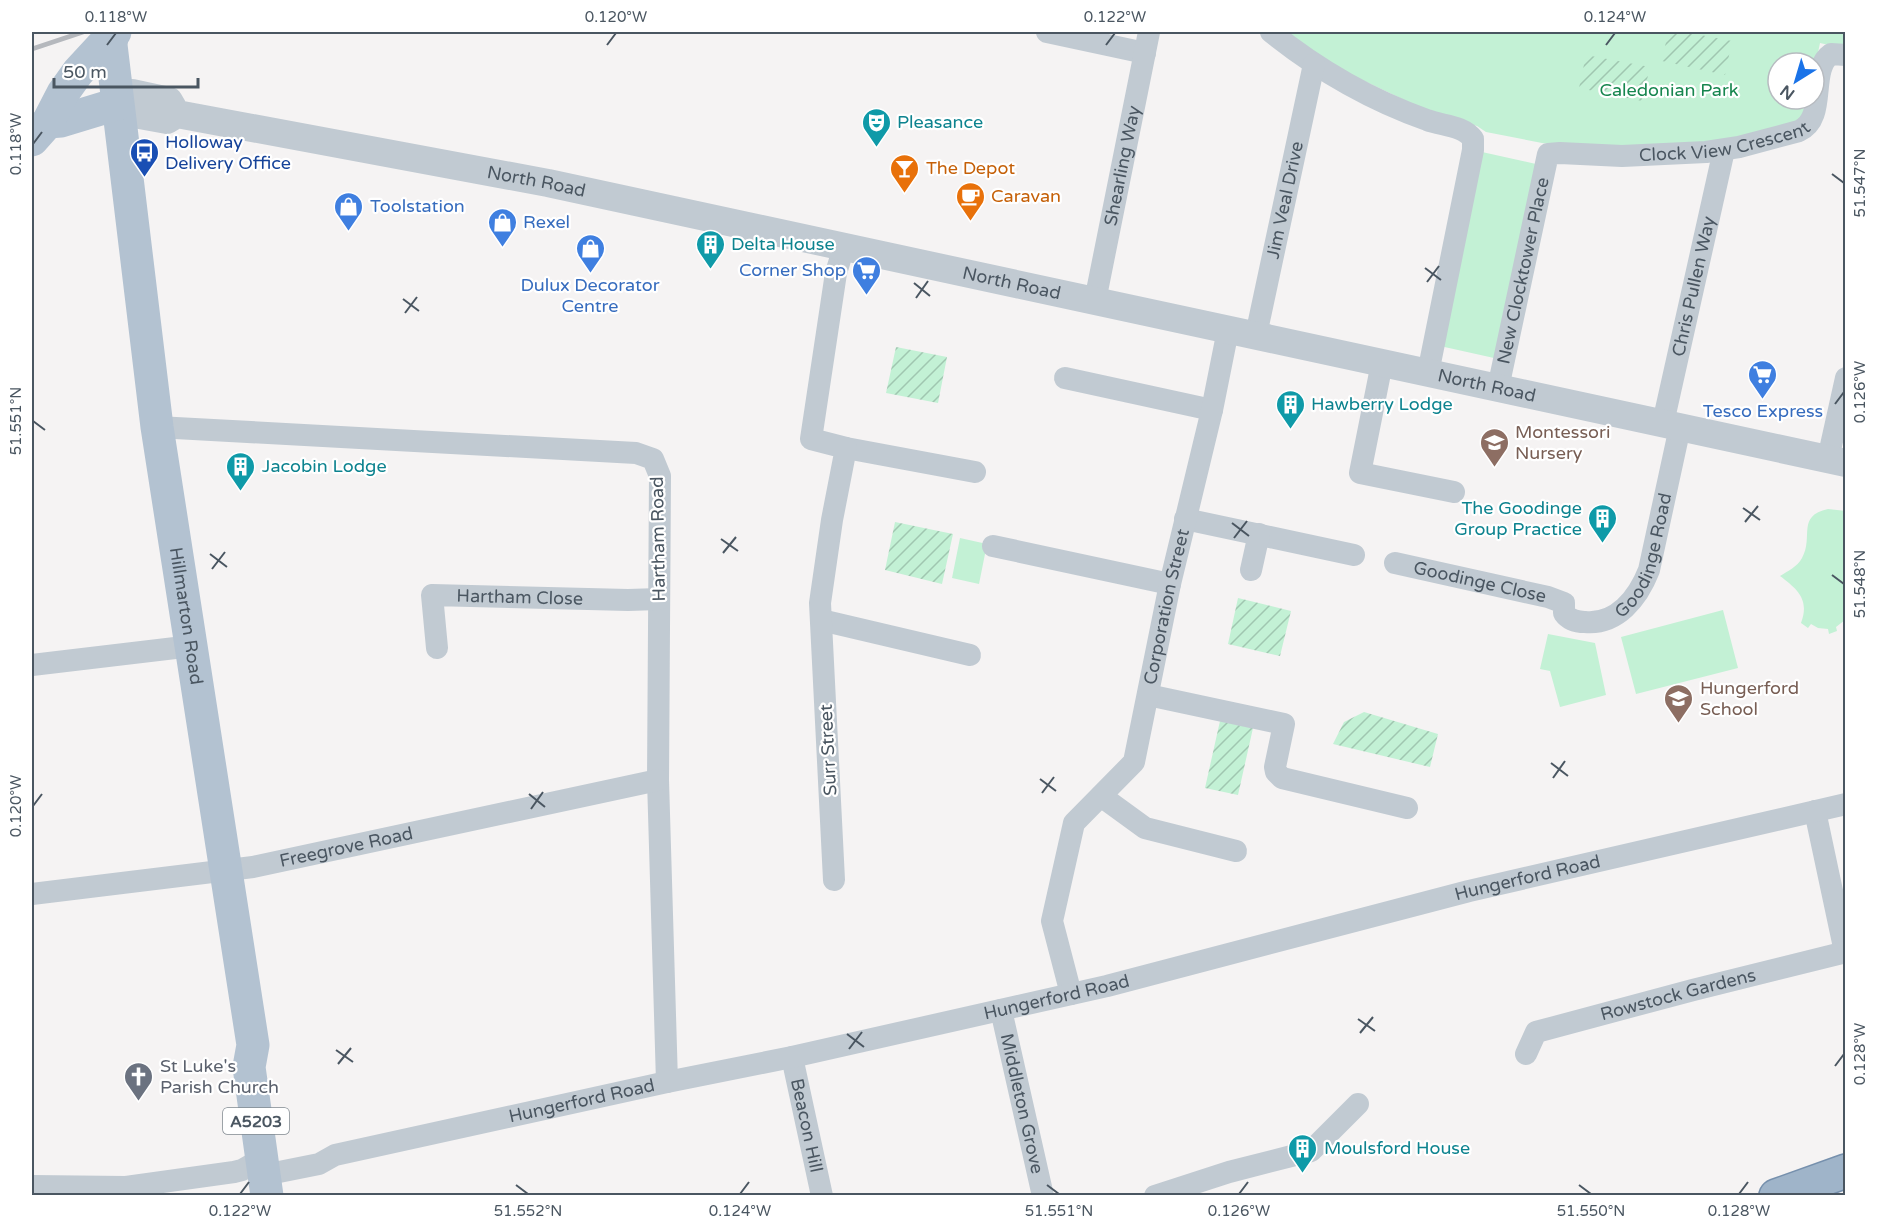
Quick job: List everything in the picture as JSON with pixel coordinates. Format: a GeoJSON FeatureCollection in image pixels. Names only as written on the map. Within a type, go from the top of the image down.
{"type":"FeatureCollection","features":[{"type":"Feature","properties":{"kind":"highway"},"geometry":{"type":"LineString","coordinates":[[1776,1196],[1845,1171]]}},
{"type":"Feature","properties":{"kind":"main road","name":"A5203"},"geometry":{"type":"LineString","coordinates":[[38,129],[78,72],[113,34]]}},
{"type":"Feature","properties":{"kind":"main road","name":"Hillmarton Road"},"geometry":{"type":"LineString","coordinates":[[113,34],[111,45],[116,90],[158,427],[253,1046],[249,1067],[264,1177]]}},
{"type":"Feature","properties":{"kind":"main road","name":"A5203"},"geometry":{"type":"LineString","coordinates":[[38,129],[61,121],[116,90]]}},
{"type":"Feature","properties":{"kind":"street"},"geometry":{"type":"LineString","coordinates":[[1047,32],[1147,42]]}},
{"type":"Feature","properties":{"kind":"street"},"geometry":{"type":"LineString","coordinates":[[1271,32],[1314,63],[1386,103],[1430,122],[1464,131],[1473,139],[1473,150],[1428,373]]}},
{"type":"Feature","properties":{"kind":"street","name":"Shearling Way"},"geometry":{"type":"LineString","coordinates":[[1095,301],[1147,42]]}},
{"type":"Feature","properties":{"kind":"street","name":"Clock View Crescent"},"geometry":{"type":"LineString","coordinates":[[1548,154],[1623,156],[1724,150],[1799,131],[1808,127],[1813,118],[1824,62],[1831,54],[1845,55]]}},
{"type":"Feature","properties":{"kind":"street","name":"Jim Veal Drive"},"geometry":{"type":"LineString","coordinates":[[1256,335],[1314,63]]}},
{"type":"Feature","properties":{"kind":"street","name":"North Road"},"geometry":{"type":"LineString","coordinates":[[116,90],[169,101],[176,114],[548,183],[1837,461]]}},
{"type":"Feature","properties":{"kind":"street","name":"Chris Pullen Way"},"geometry":{"type":"LineString","coordinates":[[1671,425],[1724,150]]}},
{"type":"Feature","properties":{"kind":"street","name":"New Clocktower Place"},"geometry":{"type":"LineString","coordinates":[[1498,388],[1548,154]]}},
{"type":"Feature","properties":{"kind":"street"},"geometry":{"type":"LineString","coordinates":[[844,247],[836,273],[811,439],[846,448],[975,472]]}},
{"type":"Feature","properties":{"kind":"street","name":"Corporation Street"},"geometry":{"type":"LineString","coordinates":[[1071,994],[1052,921],[1074,823],[1134,762],[1170,584],[1212,410],[1228,330]]}},
{"type":"Feature","properties":{"kind":"street"},"geometry":{"type":"LineString","coordinates":[[1382,363],[1360,473],[1454,492]]}},
{"type":"Feature","properties":{"kind":"street"},"geometry":{"type":"LineString","coordinates":[[1065,378],[1212,410]]}},
{"type":"Feature","properties":{"kind":"street"},"geometry":{"type":"LineString","coordinates":[[1837,461],[1845,378]]}},
{"type":"Feature","properties":{"kind":"street","name":"Goodinge Road"},"geometry":{"type":"LineString","coordinates":[[1564,603],[1564,613],[1571,620],[1595,623],[1618,614],[1637,595],[1649,570],[1671,425]]}},
{"type":"Feature","properties":{"kind":"street","name":"Hartham Road"},"geometry":{"type":"LineString","coordinates":[[158,427],[636,453],[653,459],[660,476],[657,780],[667,1082]]}},
{"type":"Feature","properties":{"kind":"street","name":"Surr Street"},"geometry":{"type":"LineString","coordinates":[[834,880],[820,603],[832,520],[846,448]]}},
{"type":"Feature","properties":{"kind":"street","name":"Corporation Street"},"geometry":{"type":"LineString","coordinates":[[1185,519],[1354,555]]}},
{"type":"Feature","properties":{"kind":"street"},"geometry":{"type":"LineString","coordinates":[[1251,570],[1259,534]]}},
{"type":"Feature","properties":{"kind":"street"},"geometry":{"type":"LineString","coordinates":[[993,546],[1170,584]]}},
{"type":"Feature","properties":{"kind":"street","name":"Goodinge Close"},"geometry":{"type":"LineString","coordinates":[[1395,563],[1548,597],[1564,603]]}},
{"type":"Feature","properties":{"kind":"street","name":"Hartham Close"},"geometry":{"type":"LineString","coordinates":[[437,648],[432,595],[660,599]]}},
{"type":"Feature","properties":{"kind":"street"},"geometry":{"type":"LineString","coordinates":[[821,620],[970,655]]}},
{"type":"Feature","properties":{"kind":"street"},"geometry":{"type":"LineString","coordinates":[[32,664],[192,646]]}},
{"type":"Feature","properties":{"kind":"street","name":"Corporation Street"},"geometry":{"type":"LineString","coordinates":[[1148,695],[1284,724],[1275,767],[1276,772],[1282,778],[1407,808]]}},
{"type":"Feature","properties":{"kind":"street","name":"Freegrove Road"},"geometry":{"type":"LineString","coordinates":[[32,894],[253,867],[657,780]]}},
{"type":"Feature","properties":{"kind":"street"},"geometry":{"type":"LineString","coordinates":[[1101,796],[1146,828],[1236,851]]}},
{"type":"Feature","properties":{"kind":"street","name":"Hungerford Road"},"geometry":{"type":"LineString","coordinates":[[32,1186],[92,1188],[139,1186],[242,1170],[264,1177],[319,1164],[335,1155],[792,1057],[1071,994],[1469,891],[1845,804]]}},
{"type":"Feature","properties":{"kind":"street","name":"Rowstock Gardens"},"geometry":{"type":"LineString","coordinates":[[1526,1054],[1536,1032],[1845,952],[1815,811]]}},
{"type":"Feature","properties":{"kind":"street","name":"Middleton Grove"},"geometry":{"type":"LineString","coordinates":[[1001,1010],[1043,1196]]}},
{"type":"Feature","properties":{"kind":"street","name":"Beacon Hill"},"geometry":{"type":"LineString","coordinates":[[792,1057],[822,1196]]}},
{"type":"Feature","properties":{"kind":"street"},"geometry":{"type":"LineString","coordinates":[[1155,1196],[1229,1172],[1311,1151],[1358,1104]]}},
{"type":"Feature","properties":{"kind":"green space","name":"Caledonian Park"},"geometry":{"type":"Polygon","coordinates":[[[1286,32],[1845,32],[1846,49],[1820,43],[1818,51],[1766,51],[1766,111],[1807,111],[1806,115],[1794,126],[1736,141],[1587,148],[1542,143],[1486,132],[1477,126],[1440,117],[1335,67],[1286,32]]]}},
{"type":"Feature","properties":{"kind":"green space"},"geometry":{"type":"Polygon","coordinates":[[[1668,32],[1685,32],[1732,41],[1725,75],[1662,61],[1668,32]]]}},
{"type":"Feature","properties":{"kind":"green space"},"geometry":{"type":"Polygon","coordinates":[[[1586,55],[1650,67],[1642,101],[1579,88],[1586,55]]]}},
{"type":"Feature","properties":{"kind":"green space"},"geometry":{"type":"Polygon","coordinates":[[[1482,152],[1536,164],[1494,358],[1440,346],[1482,152]]]}},
{"type":"Feature","properties":{"kind":"green space"},"geometry":{"type":"Polygon","coordinates":[[[896,347],[947,357],[938,403],[886,393],[896,347]]]}},
{"type":"Feature","properties":{"kind":"green space"},"geometry":{"type":"Polygon","coordinates":[[[1828,509],[1846,511],[1845,620],[1836,627],[1837,631],[1829,634],[1828,629],[1818,628],[1811,624],[1808,628],[1801,623],[1803,601],[1792,585],[1780,576],[1802,558],[1807,542],[1807,528],[1812,517],[1828,509]]]}},
{"type":"Feature","properties":{"kind":"green space"},"geometry":{"type":"Polygon","coordinates":[[[895,522],[953,534],[942,584],[885,570],[895,522]]]}},
{"type":"Feature","properties":{"kind":"green space"},"geometry":{"type":"Polygon","coordinates":[[[960,538],[987,544],[979,584],[952,578],[960,538]]]}},
{"type":"Feature","properties":{"kind":"green space"},"geometry":{"type":"Polygon","coordinates":[[[1238,598],[1291,611],[1280,656],[1228,644],[1238,598]]]}},
{"type":"Feature","properties":{"kind":"green space"},"geometry":{"type":"Polygon","coordinates":[[[1723,610],[1738,668],[1636,694],[1621,637],[1723,610]]]}},
{"type":"Feature","properties":{"kind":"green space"},"geometry":{"type":"Polygon","coordinates":[[[1548,634],[1595,643],[1606,695],[1560,707],[1550,671],[1540,669],[1548,634]]]}},
{"type":"Feature","properties":{"kind":"green space"},"geometry":{"type":"Polygon","coordinates":[[[1364,712],[1438,734],[1430,767],[1333,744],[1344,722],[1364,712]]]}},
{"type":"Feature","properties":{"kind":"green space"},"geometry":{"type":"Polygon","coordinates":[[[1220,721],[1253,728],[1238,795],[1205,788],[1220,721]]]}},
{"type":"Feature","properties":{"kind":"railway"},"geometry":{"type":"LineString","coordinates":[[32,49],[83,32]]}},
{"type":"Feature","properties":{"kind":"place","name":"Pleasance"},"geometry":{"type":"Point","coordinates":[876,148]}},
{"type":"Feature","properties":{"kind":"place","name":"Holloway Delivery Office"},"geometry":{"type":"Point","coordinates":[144,178]}},
{"type":"Feature","properties":{"kind":"place","name":"The Depot"},"geometry":{"type":"Point","coordinates":[905,194]}},
{"type":"Feature","properties":{"kind":"place","name":"Caravan"},"geometry":{"type":"Point","coordinates":[970,222]}},
{"type":"Feature","properties":{"kind":"place","name":"Toolstation"},"geometry":{"type":"Point","coordinates":[349,232]}},
{"type":"Feature","properties":{"kind":"place","name":"Rexel"},"geometry":{"type":"Point","coordinates":[502,248]}},
{"type":"Feature","properties":{"kind":"place","name":"Delta House"},"geometry":{"type":"Point","coordinates":[710,270]}},
{"type":"Feature","properties":{"kind":"place","name":"Dulux Decorator Centre"},"geometry":{"type":"Point","coordinates":[590,274]}},
{"type":"Feature","properties":{"kind":"place","name":"Corner Shop"},"geometry":{"type":"Point","coordinates":[867,296]}},
{"type":"Feature","properties":{"kind":"place","name":"Tesco Express"},"geometry":{"type":"Point","coordinates":[1763,400]}},
{"type":"Feature","properties":{"kind":"place","name":"Hawberry Lodge"},"geometry":{"type":"Point","coordinates":[1290,430]}},
{"type":"Feature","properties":{"kind":"place","name":"Montessori Nursery"},"geometry":{"type":"Point","coordinates":[1494,468]}},
{"type":"Feature","properties":{"kind":"place","name":"Jacobin Lodge"},"geometry":{"type":"Point","coordinates":[241,492]}},
{"type":"Feature","properties":{"kind":"place","name":"The Goodinge Group Practice"},"geometry":{"type":"Point","coordinates":[1603,544]}},
{"type":"Feature","properties":{"kind":"place","name":"Hungerford School"},"geometry":{"type":"Point","coordinates":[1679,724]}},
{"type":"Feature","properties":{"kind":"place","name":"St Luke's Parish Church"},"geometry":{"type":"Point","coordinates":[139,1102]}},
{"type":"Feature","properties":{"kind":"place","name":"Moulsford House"},"geometry":{"type":"Point","coordinates":[1303,1174]}}]}
